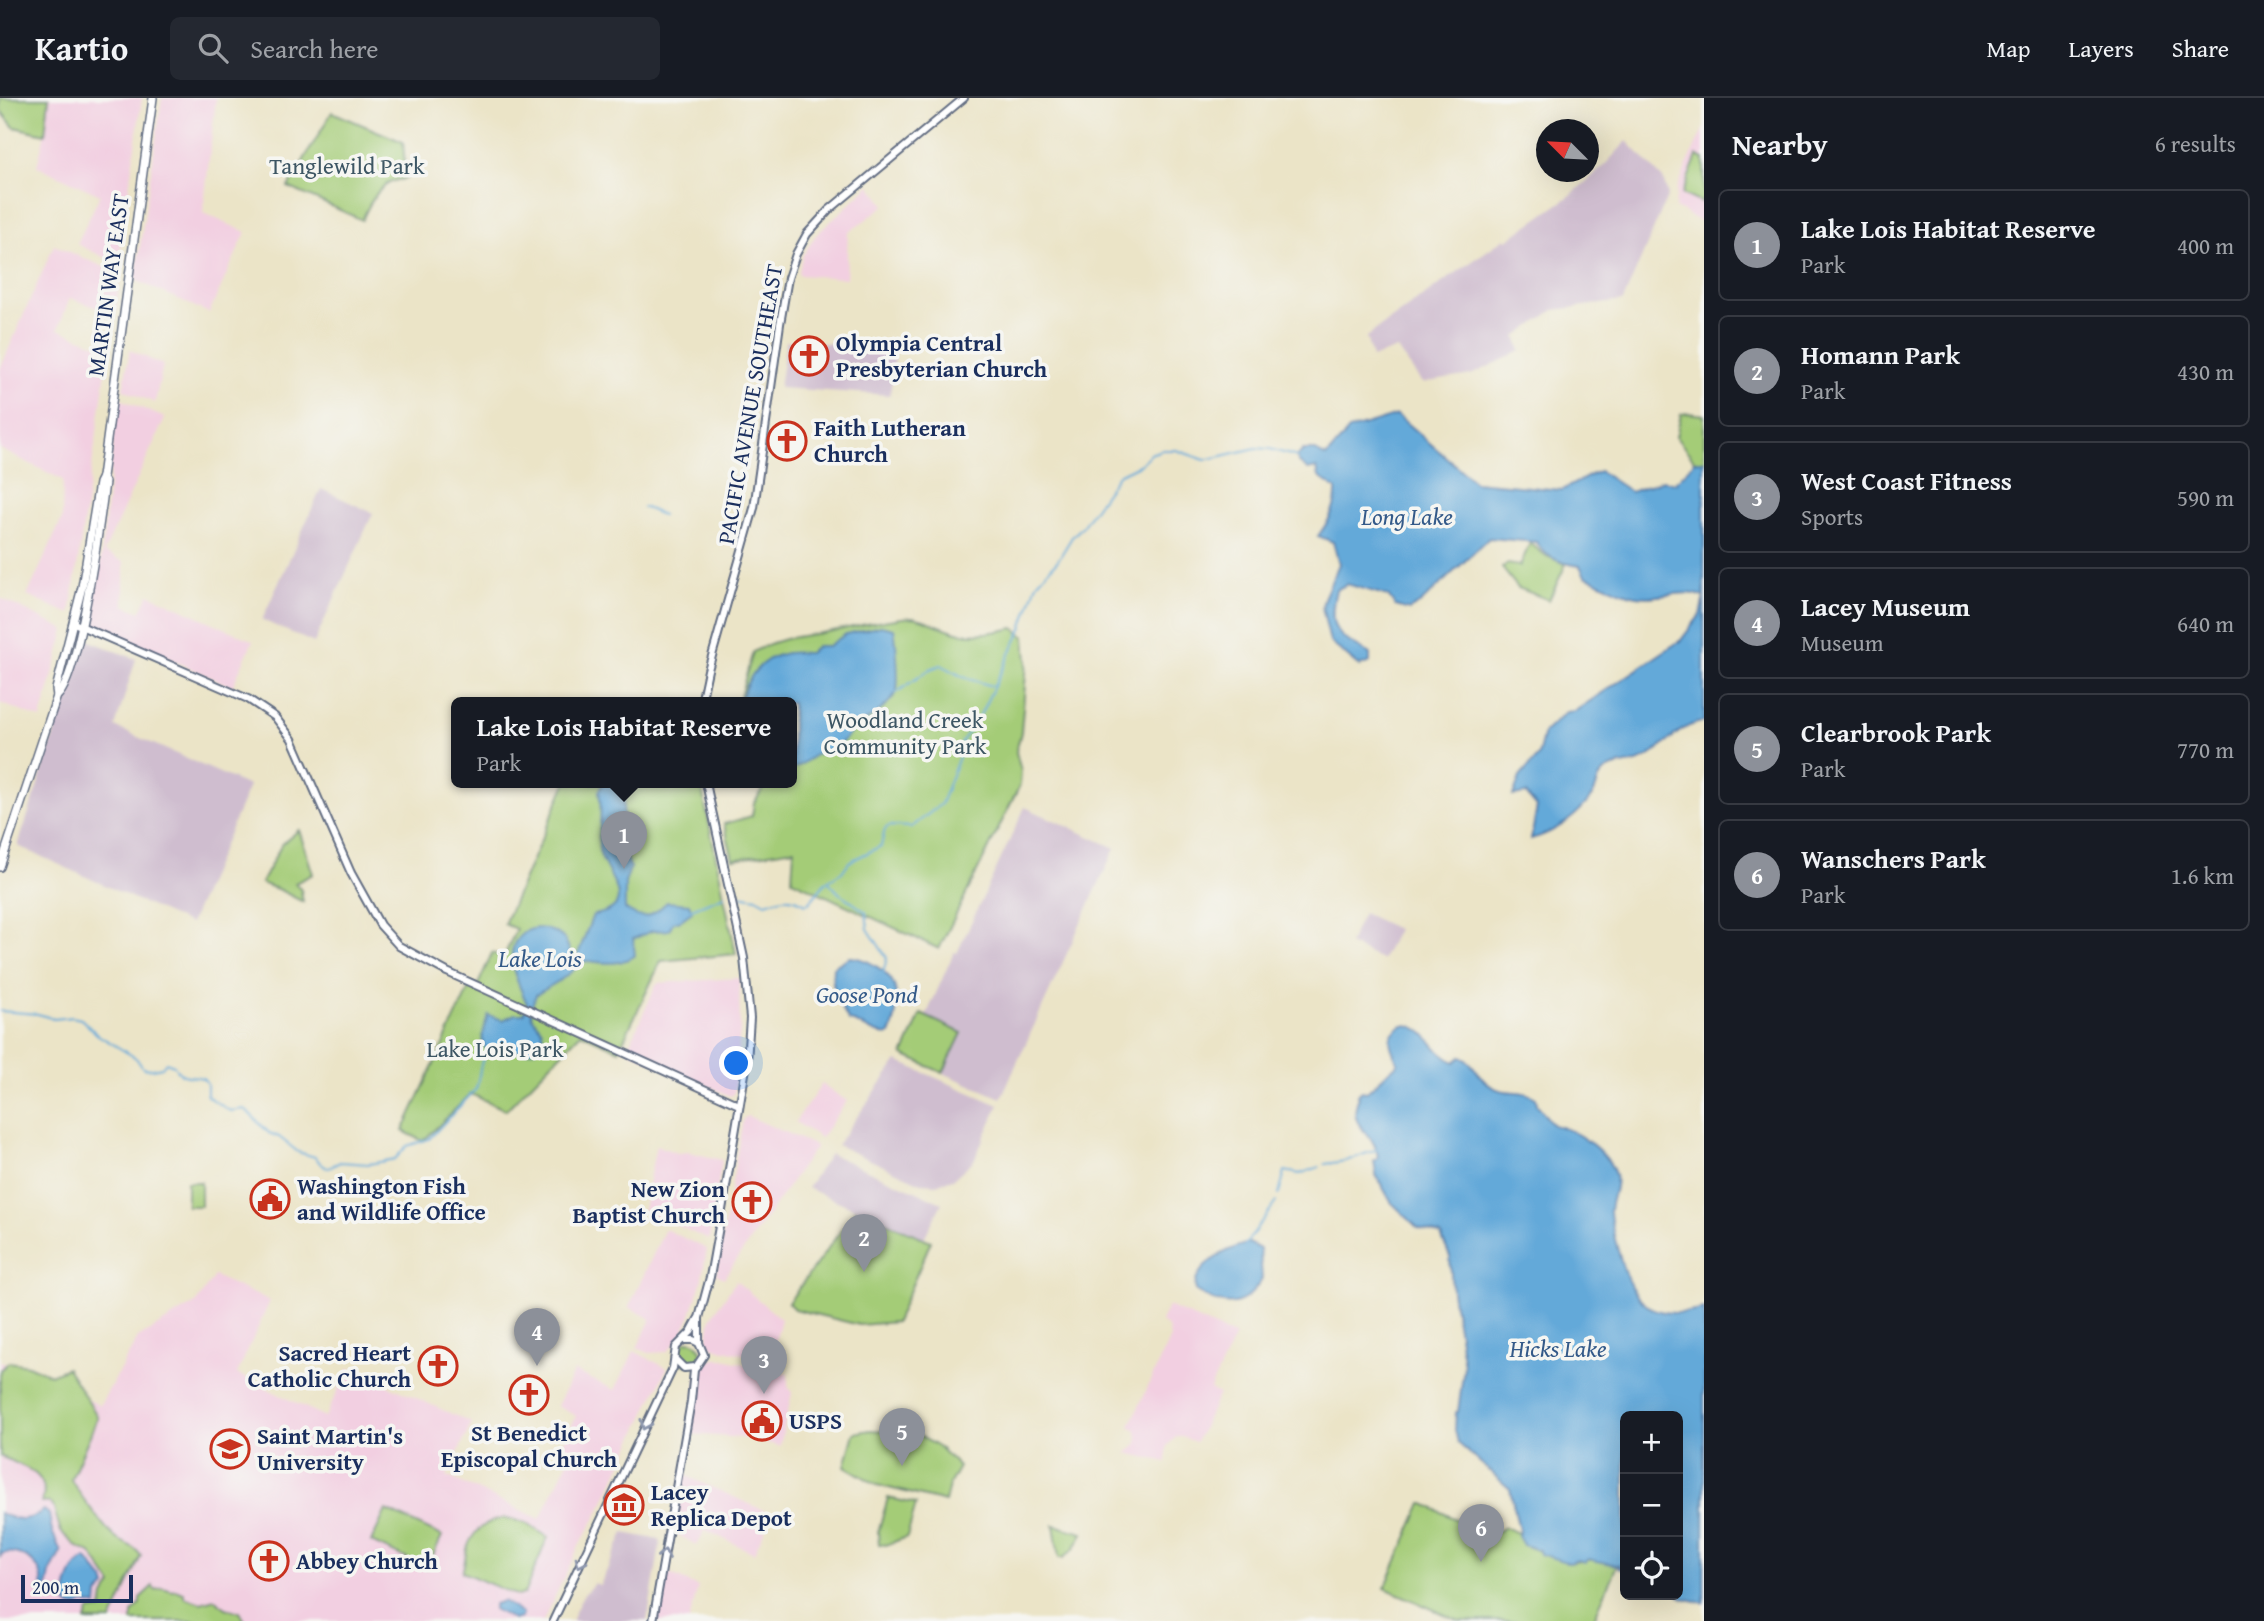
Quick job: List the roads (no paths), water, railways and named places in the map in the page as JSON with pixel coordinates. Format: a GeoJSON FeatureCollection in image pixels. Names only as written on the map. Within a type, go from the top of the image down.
{"type":"FeatureCollection","features":[{"type":"Feature","properties":{"kind":"main road","name":"MARTIN WAY EAST"},"geometry":{"type":"LineString","coordinates":[[0,867],[57,696],[62,692],[77,624],[102,477],[153,98]]}},
{"type":"Feature","properties":{"kind":"main road","name":"PACIFIC AVENUE SOUTHEAST"},"geometry":{"type":"LineString","coordinates":[[702,697],[754,508],[782,311],[796,254],[807,234],[829,210],[964,98]]}},
{"type":"Feature","properties":{"kind":"main road"},"geometry":{"type":"LineString","coordinates":[[77,624],[245,698],[271,713],[292,739],[351,873],[386,933],[399,946],[487,991],[739,1105]]}},
{"type":"Feature","properties":{"kind":"main road"},"geometry":{"type":"LineString","coordinates":[[653,1621],[691,1401],[692,1379],[704,1355],[699,1343],[699,1318],[710,1277],[749,1042],[748,985],[707,788]]}},
{"type":"Feature","properties":{"kind":"main road"},"geometry":{"type":"LineString","coordinates":[[553,1621],[673,1368],[676,1347],[699,1318]]}},
{"type":"Feature","properties":{"kind":"main road"},"geometry":{"type":"LineString","coordinates":[[684,1340],[690,1339],[699,1343]]}},
{"type":"Feature","properties":{"kind":"main road"},"geometry":{"type":"LineString","coordinates":[[675,1359],[684,1368],[696,1367]]}},
{"type":"Feature","properties":{"kind":"water","name":"Long Lake"},"geometry":{"type":"Polygon","coordinates":[[[1397,415],[1475,482],[1562,490],[1599,471],[1631,492],[1663,480],[1675,483],[1695,461],[1704,461],[1704,597],[1688,593],[1646,597],[1631,595],[1585,576],[1580,566],[1555,559],[1536,542],[1489,538],[1421,603],[1409,610],[1395,606],[1388,596],[1347,584],[1336,590],[1332,615],[1337,630],[1349,642],[1370,654],[1370,662],[1359,666],[1330,642],[1322,607],[1339,564],[1333,542],[1318,536],[1332,514],[1336,489],[1319,477],[1317,468],[1308,470],[1298,462],[1297,457],[1303,450],[1314,450],[1326,457],[1349,430],[1397,415]]]}},
{"type":"Feature","properties":{"kind":"water"},"geometry":{"type":"Polygon","coordinates":[[[1704,597],[1704,722],[1678,733],[1649,757],[1608,769],[1600,778],[1592,796],[1573,817],[1549,833],[1531,839],[1537,807],[1526,794],[1513,796],[1520,777],[1538,756],[1544,732],[1566,712],[1575,711],[1681,640],[1700,615],[1704,597]]]}},
{"type":"Feature","properties":{"kind":"water"},"geometry":{"type":"Polygon","coordinates":[[[881,626],[894,629],[898,672],[896,693],[882,709],[838,745],[797,767],[797,697],[742,697],[746,686],[756,670],[769,659],[790,653],[809,653],[817,646],[828,646],[846,634],[881,626]]]}},
{"type":"Feature","properties":{"kind":"water","name":"Lake Lois"},"geometry":{"type":"Polygon","coordinates":[[[601,788],[618,788],[624,801],[621,836],[630,868],[625,883],[625,909],[642,917],[657,911],[667,902],[689,904],[692,912],[673,922],[669,930],[652,931],[633,939],[635,955],[629,959],[611,963],[585,961],[536,995],[531,1008],[532,1017],[542,1030],[543,1040],[534,1050],[521,1052],[498,1046],[488,1051],[482,1039],[488,1015],[503,1020],[515,1014],[524,1014],[527,1004],[512,963],[512,953],[518,938],[537,928],[554,932],[564,939],[571,958],[576,959],[593,915],[608,911],[616,904],[616,886],[599,846],[601,788]]]}},
{"type":"Feature","properties":{"kind":"water","name":"Goose Pond"},"geometry":{"type":"Polygon","coordinates":[[[849,957],[875,965],[891,979],[896,1010],[890,1034],[879,1034],[849,1021],[841,1007],[834,989],[833,967],[849,957]]]}},
{"type":"Feature","properties":{"kind":"water","name":"Hicks Lake"},"geometry":{"type":"Polygon","coordinates":[[[1402,1025],[1418,1029],[1447,1058],[1455,1062],[1461,1057],[1466,1060],[1491,1086],[1536,1098],[1537,1104],[1553,1125],[1571,1131],[1599,1150],[1612,1166],[1615,1175],[1610,1212],[1612,1228],[1630,1286],[1646,1305],[1657,1310],[1670,1313],[1704,1309],[1704,1603],[1683,1598],[1683,1411],[1620,1411],[1620,1564],[1617,1565],[1588,1559],[1585,1562],[1578,1560],[1569,1563],[1540,1554],[1539,1550],[1523,1545],[1518,1536],[1510,1489],[1458,1443],[1455,1430],[1456,1412],[1464,1366],[1452,1292],[1450,1257],[1441,1235],[1418,1228],[1391,1202],[1376,1175],[1376,1149],[1356,1116],[1357,1095],[1362,1091],[1367,1092],[1398,1063],[1390,1043],[1396,1029],[1402,1025]]]}},
{"type":"Feature","properties":{"kind":"water"},"geometry":{"type":"Polygon","coordinates":[[[1249,1243],[1260,1249],[1262,1279],[1248,1296],[1240,1301],[1224,1303],[1196,1291],[1196,1282],[1205,1266],[1222,1254],[1249,1243]]]}},
{"type":"Feature","properties":{"kind":"water"},"geometry":{"type":"Polygon","coordinates":[[[44,1510],[49,1514],[52,1531],[61,1552],[50,1573],[44,1593],[39,1570],[31,1561],[8,1552],[0,1557],[0,1513],[23,1519],[33,1517],[44,1510]]]}},
{"type":"Feature","properties":{"kind":"water"},"geometry":{"type":"Polygon","coordinates":[[[86,1558],[104,1580],[106,1587],[98,1595],[97,1606],[84,1603],[76,1607],[69,1606],[66,1598],[69,1579],[80,1562],[86,1558]]]}},
{"type":"Feature","properties":{"kind":"water"},"geometry":{"type":"Polygon","coordinates":[[[503,1601],[522,1613],[521,1618],[513,1620],[494,1609],[494,1604],[503,1601]]]}},
{"type":"Feature","properties":{"kind":"waterway"},"geometry":{"type":"LineString","coordinates":[[739,895],[757,898],[766,903],[786,898],[809,903],[827,881],[842,872],[849,862],[881,846],[885,829],[889,826],[912,827],[941,804],[960,754],[962,741],[979,717],[1022,629],[1037,583],[1058,560],[1118,475],[1141,464],[1150,454],[1162,450],[1176,450],[1205,460],[1256,448],[1297,457]]}},
{"type":"Feature","properties":{"kind":"waterway"},"geometry":{"type":"LineString","coordinates":[[643,507],[662,515]]}},
{"type":"Feature","properties":{"kind":"waterway"},"geometry":{"type":"LineString","coordinates":[[896,693],[930,669],[941,665],[963,677],[992,686]]}},
{"type":"Feature","properties":{"kind":"waterway"},"geometry":{"type":"LineString","coordinates":[[828,881],[839,893],[866,912],[868,929],[887,958],[883,973]]}},
{"type":"Feature","properties":{"kind":"waterway"},"geometry":{"type":"LineString","coordinates":[[689,910],[724,896]]}},
{"type":"Feature","properties":{"kind":"waterway"},"geometry":{"type":"LineString","coordinates":[[0,1011],[38,1014],[54,1019],[81,1019],[98,1035],[136,1058],[143,1068],[162,1067],[166,1062],[174,1065],[179,1073],[203,1078],[207,1083],[207,1096],[230,1111],[245,1109],[269,1133],[279,1137],[298,1152],[315,1157],[328,1168],[340,1162],[369,1164],[395,1159],[407,1146],[429,1139],[476,1089],[481,1064],[488,1051]]}},
{"type":"Feature","properties":{"kind":"waterway"},"geometry":{"type":"LineString","coordinates":[[1325,1164],[1346,1161],[1378,1149]]}},
{"type":"Feature","properties":{"kind":"waterway"},"geometry":{"type":"LineString","coordinates":[[1279,1194],[1285,1171],[1300,1174],[1319,1167]]}},
{"type":"Feature","properties":{"kind":"waterway"},"geometry":{"type":"LineString","coordinates":[[1245,1245],[1276,1202]]}},
{"type":"Feature","properties":{"kind":"place","name":"Olympia Central Presbyterian Church"},"geometry":{"type":"Point","coordinates":[809,356]}},
{"type":"Feature","properties":{"kind":"place","name":"Faith Lutheran Church"},"geometry":{"type":"Point","coordinates":[787,441]}},
{"type":"Feature","properties":{"kind":"place","name":"Lake Lois Habitat Reserve"},"geometry":{"type":"Point","coordinates":[624,869]}},
{"type":"Feature","properties":{"kind":"place","name":"Washington Fish and Wildlife Office"},"geometry":{"type":"Point","coordinates":[270,1199]}},
{"type":"Feature","properties":{"kind":"place","name":"New Zion Baptist Church"},"geometry":{"type":"Point","coordinates":[752,1202]}},
{"type":"Feature","properties":{"kind":"place","name":"Homann Park"},"geometry":{"type":"Point","coordinates":[864,1272]}},
{"type":"Feature","properties":{"kind":"place","name":"Sacred Heart Catholic Church"},"geometry":{"type":"Point","coordinates":[438,1366]}},
{"type":"Feature","properties":{"kind":"place","name":"Lacey Museum"},"geometry":{"type":"Point","coordinates":[537,1366]}},
{"type":"Feature","properties":{"kind":"place","name":"West Coast Fitness"},"geometry":{"type":"Point","coordinates":[764,1394]}},
{"type":"Feature","properties":{"kind":"place","name":"St Benedict Episcopal Church"},"geometry":{"type":"Point","coordinates":[529,1395]}},
{"type":"Feature","properties":{"kind":"place","name":"USPS"},"geometry":{"type":"Point","coordinates":[762,1421]}},
{"type":"Feature","properties":{"kind":"place","name":"Saint Martin's University"},"geometry":{"type":"Point","coordinates":[230,1449]}},
{"type":"Feature","properties":{"kind":"place","name":"Clearbrook Park"},"geometry":{"type":"Point","coordinates":[902,1466]}},
{"type":"Feature","properties":{"kind":"place","name":"Lacey Replica Depot"},"geometry":{"type":"Point","coordinates":[624,1505]}},
{"type":"Feature","properties":{"kind":"place","name":"Abbey Church"},"geometry":{"type":"Point","coordinates":[269,1561]}},
{"type":"Feature","properties":{"kind":"place","name":"Wanschers Park"},"geometry":{"type":"Point","coordinates":[1481,1562]}},
{"type":"Feature","properties":{"kind":"park label","name":"Tanglewild Park"},"geometry":{"type":"Point","coordinates":[347,166]}},
{"type":"Feature","properties":{"kind":"park label","name":"Woodland Creek Community Park"},"geometry":{"type":"Point","coordinates":[905,733]}},
{"type":"Feature","properties":{"kind":"park label","name":"Lake Lois Park"},"geometry":{"type":"Point","coordinates":[495,1049]}}]}
